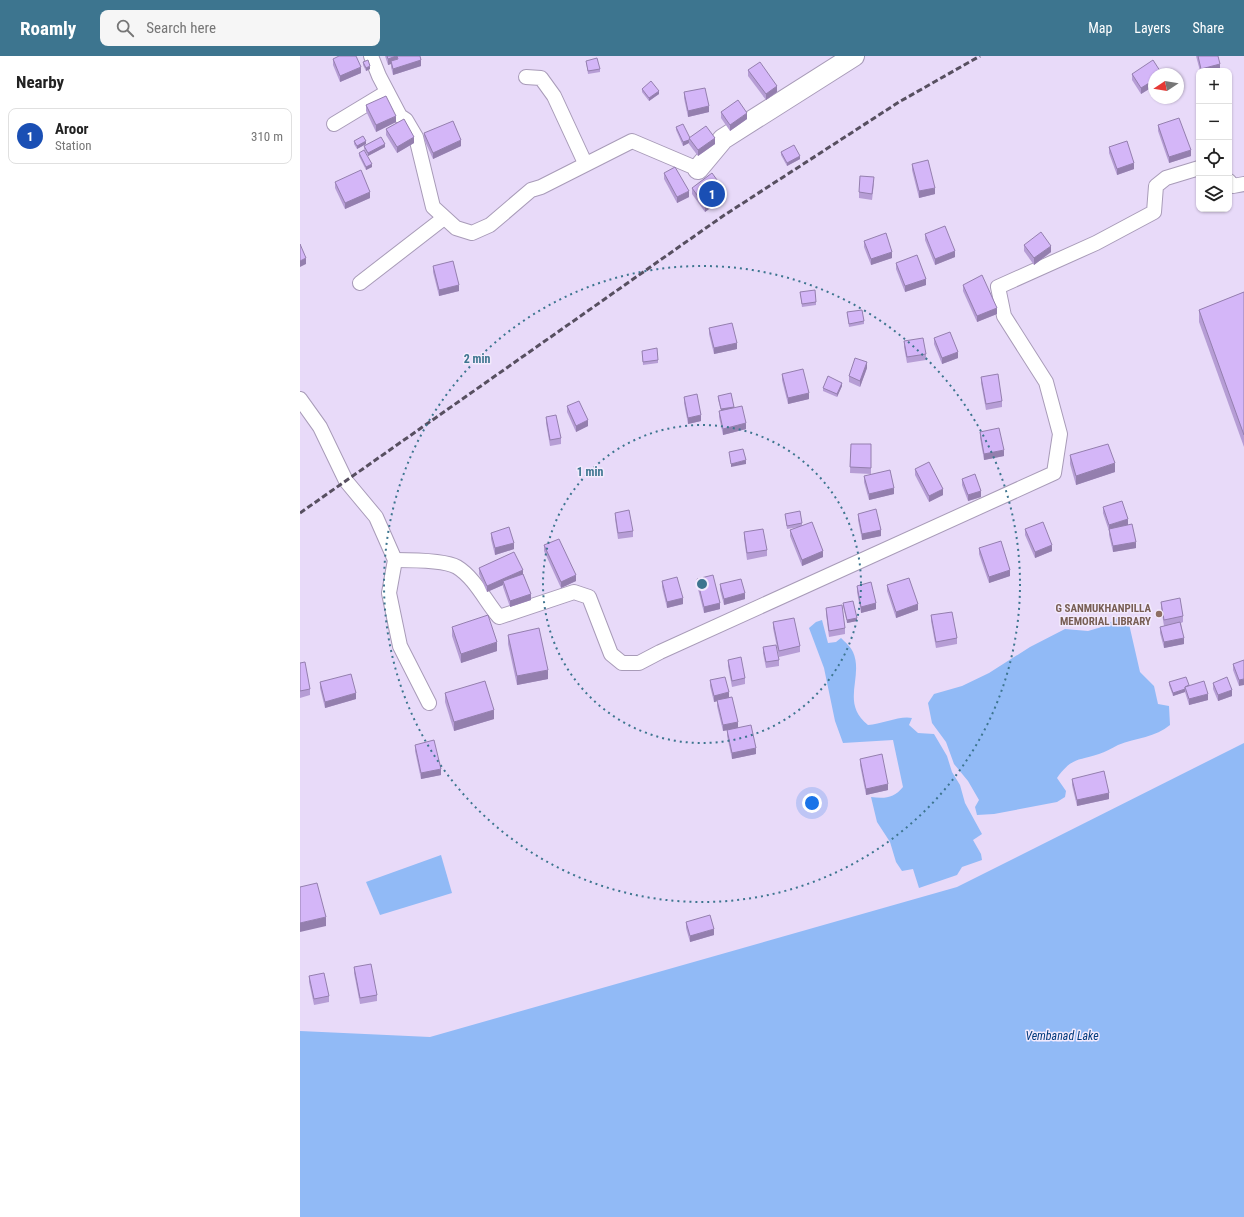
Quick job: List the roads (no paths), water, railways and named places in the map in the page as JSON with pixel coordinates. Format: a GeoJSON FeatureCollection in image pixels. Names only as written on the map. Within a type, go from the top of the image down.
{"type":"FeatureCollection","features":[{"type":"Feature","properties":{"kind":"street"},"geometry":{"type":"LineString","coordinates":[[370,56],[400,116],[406,120],[416,137],[433,207],[456,228],[472,233],[490,225],[531,190],[541,187],[585,163],[632,141],[698,169],[723,139],[850,57]]}},
{"type":"Feature","properties":{"kind":"street"},"geometry":{"type":"LineString","coordinates":[[526,77],[541,78],[554,96],[585,163]]}},
{"type":"Feature","properties":{"kind":"street"},"geometry":{"type":"LineString","coordinates":[[334,124],[387,92]]}},
{"type":"Feature","properties":{"kind":"street"},"geometry":{"type":"LineString","coordinates":[[395,560],[429,561],[456,566],[470,579],[499,617],[574,592],[589,597],[611,654],[622,663],[639,663],[807,584],[1054,473],[1060,434],[1046,382],[1004,316],[998,287],[1096,243],[1154,212],[1156,186],[1166,178],[1196,169]]}},
{"type":"Feature","properties":{"kind":"street"},"geometry":{"type":"LineString","coordinates":[[1232,185],[1233,186],[1244,184]]}},
{"type":"Feature","properties":{"kind":"street"},"geometry":{"type":"LineString","coordinates":[[360,282],[444,218]]}},
{"type":"Feature","properties":{"kind":"street"},"geometry":{"type":"LineString","coordinates":[[300,399],[320,428],[346,481],[376,516],[395,560],[389,593],[400,646],[429,703]]}},
{"type":"Feature","properties":{"kind":"water"},"geometry":{"type":"Polygon","coordinates":[[[1117,618],[1129,624],[1140,672],[1154,686],[1158,704],[1169,706],[1170,725],[1152,735],[1118,745],[1101,753],[1071,763],[1057,778],[1066,791],[1065,797],[1057,802],[994,814],[977,815],[975,807],[979,800],[968,781],[954,764],[946,742],[932,723],[928,703],[934,694],[962,686],[989,673],[1030,647],[1065,629],[1088,631],[1105,626],[1117,618]]]}},
{"type":"Feature","properties":{"kind":"water"},"geometry":{"type":"Polygon","coordinates":[[[822,620],[828,643],[836,642],[841,638],[853,652],[856,661],[854,699],[855,708],[860,717],[868,725],[908,717],[912,718],[909,725],[918,733],[934,734],[947,756],[952,772],[960,785],[965,803],[982,834],[973,840],[981,854],[982,860],[962,867],[957,875],[919,888],[913,869],[902,871],[896,862],[890,842],[877,822],[871,797],[881,798],[893,796],[903,787],[893,740],[843,743],[835,721],[824,668],[809,628],[816,622],[822,620]]]}},
{"type":"Feature","properties":{"kind":"water","name":"Vembanad Lake"},"geometry":{"type":"Polygon","coordinates":[[[1244,743],[1244,1217],[300,1217],[300,1031],[430,1037],[957,887],[1244,743]]]}},
{"type":"Feature","properties":{"kind":"water"},"geometry":{"type":"Polygon","coordinates":[[[441,855],[452,893],[380,915],[366,882],[441,855]]]}},
{"type":"Feature","properties":{"kind":"railway"},"geometry":{"type":"LineString","coordinates":[[300,513],[723,216],[899,102],[980,56]]}},
{"type":"Feature","properties":{"kind":"place","name":"Aroor"},"geometry":{"type":"Point","coordinates":[712,194]}},
{"type":"Feature","properties":{"kind":"place","name":"G SANMUKHANPILLA MEMORIAL LIBRARY"},"geometry":{"type":"Point","coordinates":[1159,614]}}]}
